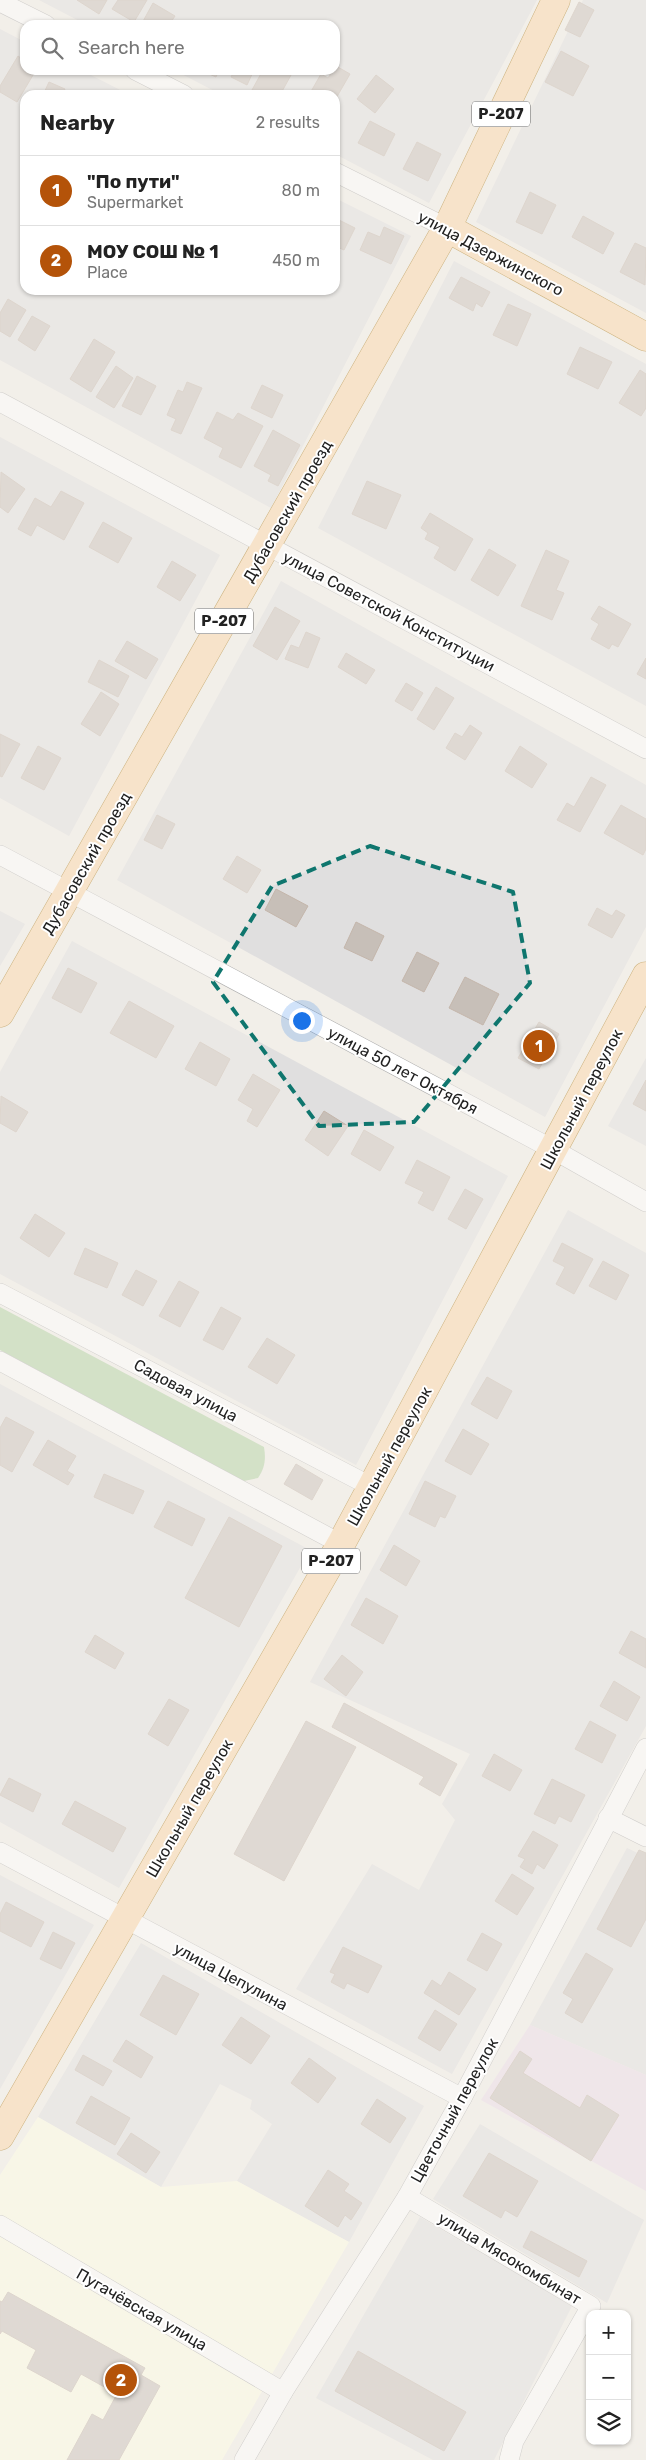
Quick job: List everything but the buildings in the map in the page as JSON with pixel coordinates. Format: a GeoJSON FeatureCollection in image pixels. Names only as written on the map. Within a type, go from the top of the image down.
{"type":"FeatureCollection","features":[{"type":"Feature","properties":{"kind":"main road","name":"Дубасовский проезд"},"geometry":{"type":"LineString","coordinates":[[0,1013],[447,228],[556,0]]}},
{"type":"Feature","properties":{"kind":"main road","name":"улица Дзержинского"},"geometry":{"type":"LineString","coordinates":[[447,228],[646,337]]}},
{"type":"Feature","properties":{"kind":"main road","name":"Школьный переулок"},"geometry":{"type":"LineString","coordinates":[[0,2136],[341,1544],[646,976]]}},
{"type":"Feature","properties":{"kind":"street"},"geometry":{"type":"LineString","coordinates":[[0,2],[36,20]]}},
{"type":"Feature","properties":{"kind":"street"},"geometry":{"type":"LineString","coordinates":[[145,75],[174,90]]}},
{"type":"Feature","properties":{"kind":"street","name":"улица Дзержинского"},"geometry":{"type":"LineString","coordinates":[[340,174],[447,228]]}},
{"type":"Feature","properties":{"kind":"street","name":"улица Советской Конституции"},"geometry":{"type":"LineString","coordinates":[[0,402],[646,749]]}},
{"type":"Feature","properties":{"kind":"street","name":"улица 50 лет Октября"},"geometry":{"type":"LineString","coordinates":[[0,855],[554,1150],[646,1202]]}},
{"type":"Feature","properties":{"kind":"street","name":"Садовая улица"},"geometry":{"type":"LineString","coordinates":[[0,1293],[372,1487]]}},
{"type":"Feature","properties":{"kind":"street"},"geometry":{"type":"LineString","coordinates":[[0,1360],[341,1544]]}},
{"type":"Feature","properties":{"kind":"street","name":"Цветочный переулок"},"geometry":{"type":"LineString","coordinates":[[244,2460],[283,2392],[407,2197],[462,2098],[646,1748]]}},
{"type":"Feature","properties":{"kind":"street"},"geometry":{"type":"LineString","coordinates":[[608,1818],[646,1837]]}},
{"type":"Feature","properties":{"kind":"street","name":"улица Цепулина"},"geometry":{"type":"LineString","coordinates":[[0,1852],[124,1920],[462,2098]]}},
{"type":"Feature","properties":{"kind":"street","name":"улица Мясокомбинат"},"geometry":{"type":"LineString","coordinates":[[407,2197],[591,2306],[514,2441],[509,2460]]}},
{"type":"Feature","properties":{"kind":"street","name":"Пугачёвская улица"},"geometry":{"type":"LineString","coordinates":[[0,2225],[283,2392]]}},
{"type":"Feature","properties":{"kind":"highlighted area"},"geometry":{"type":"Polygon","coordinates":[[[370,846],[513,892],[530,983],[414,1122],[319,1126],[213,982],[272,886],[370,846]]]}},
{"type":"Feature","properties":{"kind":"shaded area"},"geometry":{"type":"Polygon","coordinates":[[[39,0],[537,0],[429,203],[340,157],[340,90],[212,90],[184,75],[340,75],[340,20],[77,20],[39,0]]]}},
{"type":"Feature","properties":{"kind":"shaded area"},"geometry":{"type":"Polygon","coordinates":[[[583,0],[646,0],[646,313],[476,222],[583,0]]]}},
{"type":"Feature","properties":{"kind":"shaded area"},"geometry":{"type":"Polygon","coordinates":[[[0,29],[20,39],[20,75],[91,75],[120,90],[20,90],[20,295],[340,295],[340,200],[411,236],[271,508],[0,360],[0,29]]]}},
{"type":"Feature","properties":{"kind":"shaded area"},"geometry":{"type":"Polygon","coordinates":[[[454,261],[646,364],[646,706],[318,528],[454,261]]]}},
{"type":"Feature","properties":{"kind":"shaded area"},"geometry":{"type":"Polygon","coordinates":[[[0,437],[220,555],[69,836],[0,798],[0,437]]]}},
{"type":"Feature","properties":{"kind":"shaded area"},"geometry":{"type":"Polygon","coordinates":[[[281,581],[646,785],[646,927],[545,1117],[117,880],[281,581]]]}},
{"type":"Feature","properties":{"kind":"shaded area"},"geometry":{"type":"Polygon","coordinates":[[[0,911],[25,924],[0,966],[0,911]]]}},
{"type":"Feature","properties":{"kind":"shaded area"},"geometry":{"type":"Polygon","coordinates":[[[72,941],[508,1176],[356,1465],[0,1274],[0,1072],[72,941]]]}},
{"type":"Feature","properties":{"kind":"shaded area"},"geometry":{"type":"Polygon","coordinates":[[[646,1058],[646,1146],[608,1126],[646,1058]]]}},
{"type":"Feature","properties":{"kind":"shaded area"},"geometry":{"type":"Polygon","coordinates":[[[568,1210],[646,1253],[646,1726],[452,2074],[296,1989],[372,1864],[419,1890],[455,1820],[442,1804],[470,1754],[310,1682],[568,1210]]]}},
{"type":"Feature","properties":{"kind":"shaded area"},"geometry":{"type":"Polygon","coordinates":[[[0,1384],[310,1550],[119,1888],[0,1822],[0,1384]]]}},
{"type":"Feature","properties":{"kind":"shaded area"},"geometry":{"type":"Polygon","coordinates":[[[627,1848],[646,1857],[646,2075],[530,2025],[627,1848]]]}},
{"type":"Feature","properties":{"kind":"shaded area"},"geometry":{"type":"Polygon","coordinates":[[[0,1875],[94,1925],[0,2089],[0,1875]]]}},
{"type":"Feature","properties":{"kind":"shaded area"},"geometry":{"type":"Polygon","coordinates":[[[141,1943],[424,2106],[349,2242],[237,2181],[272,2124],[250,2109],[252,2100],[220,2084],[161,2187],[38,2117],[141,1943]]]}},
{"type":"Feature","properties":{"kind":"shaded area"},"geometry":{"type":"Polygon","coordinates":[[[530,2025],[646,2075],[646,2191],[481,2100],[530,2025]]]}},
{"type":"Feature","properties":{"kind":"shaded area"},"geometry":{"type":"Polygon","coordinates":[[[38,2117],[161,2187],[237,2181],[349,2242],[222,2460],[0,2460],[0,2175],[38,2117]]]}},
{"type":"Feature","properties":{"kind":"shaded area"},"geometry":{"type":"Polygon","coordinates":[[[480,2124],[644,2220],[607,2303],[433,2199],[480,2124]]]}},
{"type":"Feature","properties":{"kind":"shaded area"},"geometry":{"type":"Polygon","coordinates":[[[420,2217],[572,2306],[494,2460],[433,2460],[316,2398],[420,2217]]]}},
{"type":"Feature","properties":{"kind":"green space"},"geometry":{"type":"Polygon","coordinates":[[[0,1307],[264,1447],[264,1463],[258,1478],[244,1481],[0,1350],[0,1307]]]}},
{"type":"Feature","properties":{"kind":"place","name":"\"По пути\""},"geometry":{"type":"Point","coordinates":[539,1046]}},
{"type":"Feature","properties":{"kind":"place","name":"МОУ СОШ № 1"},"geometry":{"type":"Point","coordinates":[121,2380]}}]}
